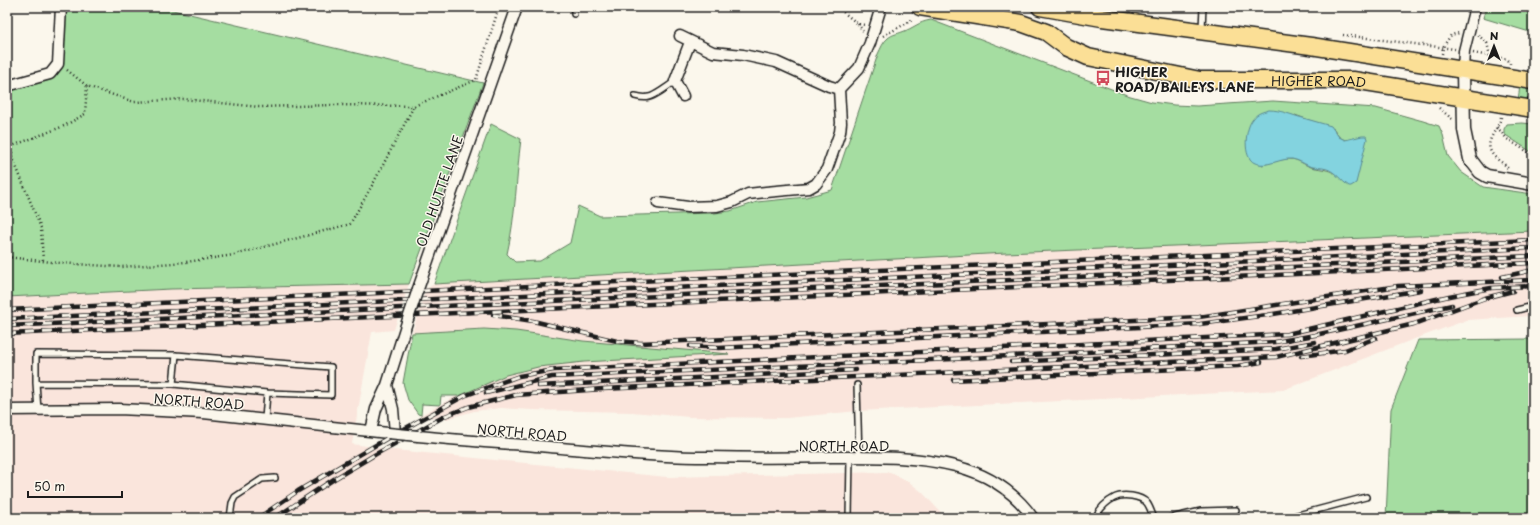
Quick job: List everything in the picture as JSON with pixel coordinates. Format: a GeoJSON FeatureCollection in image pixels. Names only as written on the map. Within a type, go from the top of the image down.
{"type":"FeatureCollection","features":[{"type":"Feature","properties":{"kind":"highway"},"geometry":{"type":"LineString","coordinates":[[1040,7],[1102,18],[1311,46],[1533,81]]}},
{"type":"Feature","properties":{"kind":"highway","name":"HIGHER ROAD"},"geometry":{"type":"LineString","coordinates":[[919,12],[1021,23],[1046,32],[1066,46],[1088,57],[1200,80],[1353,80],[1533,109]]}},
{"type":"Feature","properties":{"kind":"street"},"geometry":{"type":"LineString","coordinates":[[7,86],[50,74],[58,64],[61,7]]}},
{"type":"Feature","properties":{"kind":"street","name":"OLD HUTTE LANE"},"geometry":{"type":"LineString","coordinates":[[371,431],[376,409],[387,384],[418,289],[517,7]]}},
{"type":"Feature","properties":{"kind":"street"},"geometry":{"type":"LineString","coordinates":[[658,203],[688,207],[717,206],[732,202],[748,194],[809,188],[816,184],[827,170],[840,132],[842,123],[839,88],[859,68],[870,43],[881,7]]}},
{"type":"Feature","properties":{"kind":"street"},"geometry":{"type":"LineString","coordinates":[[1475,7],[1464,51],[1463,70],[1464,130],[1470,159],[1480,172],[1487,176],[1533,184]]}},
{"type":"Feature","properties":{"kind":"street"},"geometry":{"type":"LineString","coordinates":[[680,36],[713,52],[742,55],[776,62],[829,86],[839,88]]}},
{"type":"Feature","properties":{"kind":"street"},"geometry":{"type":"LineString","coordinates":[[683,96],[675,81],[690,42]]}},
{"type":"Feature","properties":{"kind":"street"},"geometry":{"type":"LineString","coordinates":[[387,384],[393,409],[393,432]]}},
{"type":"Feature","properties":{"kind":"street","name":"NORTH ROAD"},"geometry":{"type":"LineString","coordinates":[[7,410],[140,410],[203,413],[393,432],[418,436],[663,456],[715,458],[854,457],[893,458],[936,462],[970,470],[995,482],[1008,491],[1033,518]]}},
{"type":"Feature","properties":{"kind":"lane"},"geometry":{"type":"LineString","coordinates":[[574,7],[574,14]]}},
{"type":"Feature","properties":{"kind":"lane"},"geometry":{"type":"LineString","coordinates":[[1202,31],[1203,7]]}},
{"type":"Feature","properties":{"kind":"lane"},"geometry":{"type":"LineString","coordinates":[[635,96],[650,97],[660,90],[665,89],[675,81]]}},
{"type":"Feature","properties":{"kind":"lane"},"geometry":{"type":"LineString","coordinates":[[1517,310],[1533,306]]}},
{"type":"Feature","properties":{"kind":"lane"},"geometry":{"type":"LineString","coordinates":[[36,383],[173,384],[267,393],[331,395],[331,367],[176,355],[36,354],[36,383],[38,410]]}},
{"type":"Feature","properties":{"kind":"lane"},"geometry":{"type":"LineString","coordinates":[[173,384],[176,355]]}},
{"type":"Feature","properties":{"kind":"lane"},"geometry":{"type":"LineString","coordinates":[[849,518],[854,457],[857,385]]}},
{"type":"Feature","properties":{"kind":"lane"},"geometry":{"type":"LineString","coordinates":[[265,419],[267,393]]}},
{"type":"Feature","properties":{"kind":"lane"},"geometry":{"type":"LineString","coordinates":[[230,518],[232,504],[235,497],[262,479],[275,478]]}},
{"type":"Feature","properties":{"kind":"lane"},"geometry":{"type":"LineString","coordinates":[[1095,518],[1099,510],[1115,497],[1126,496],[1136,497],[1147,504],[1154,518]]}},
{"type":"Feature","properties":{"kind":"lane"},"geometry":{"type":"LineString","coordinates":[[1286,518],[1366,497]]}},
{"type":"Feature","properties":{"kind":"lane"},"geometry":{"type":"LineString","coordinates":[[1171,518],[1201,511],[1236,510]]}},
{"type":"Feature","properties":{"kind":"path"},"geometry":{"type":"LineString","coordinates":[[58,64],[87,86],[134,102],[183,99],[259,107],[334,104],[414,106],[476,80],[498,7]]}},
{"type":"Feature","properties":{"kind":"path"},"geometry":{"type":"LineString","coordinates":[[837,7],[858,24],[875,27],[890,32],[913,19],[919,12]]}},
{"type":"Feature","properties":{"kind":"path"},"geometry":{"type":"LineString","coordinates":[[1471,24],[1475,33],[1487,43],[1490,56],[1507,59],[1510,62]]}},
{"type":"Feature","properties":{"kind":"path"},"geometry":{"type":"LineString","coordinates":[[7,148],[64,126],[84,114],[87,86]]}},
{"type":"Feature","properties":{"kind":"path"},"geometry":{"type":"LineString","coordinates":[[7,257],[121,267],[186,262],[234,255],[350,224],[414,106]]}},
{"type":"Feature","properties":{"kind":"path"},"geometry":{"type":"LineString","coordinates":[[1500,123],[1490,140],[1490,151],[1494,157],[1506,165],[1515,182]]}},
{"type":"Feature","properties":{"kind":"path"},"geometry":{"type":"LineString","coordinates":[[1497,127],[1509,140],[1533,155]]}},
{"type":"Feature","properties":{"kind":"path"},"geometry":{"type":"LineString","coordinates":[[7,133],[14,161],[41,228],[42,261]]}},
{"type":"Feature","properties":{"kind":"shaded area"},"geometry":{"type":"Polygon","coordinates":[[[1533,231],[1533,316],[1467,320],[1283,390],[858,411],[787,418],[689,417],[632,412],[501,408],[474,411],[447,419],[419,416],[475,386],[506,375],[538,367],[516,331],[484,329],[412,333],[426,289],[434,284],[1006,253],[1533,231]]]}},
{"type":"Feature","properties":{"kind":"shaded area"},"geometry":{"type":"Polygon","coordinates":[[[409,284],[394,330],[372,332],[352,444],[395,450],[667,477],[890,472],[909,482],[922,492],[946,518],[7,518],[7,297],[171,289],[409,284]]]}},
{"type":"Feature","properties":{"kind":"green space"},"geometry":{"type":"Polygon","coordinates":[[[68,7],[160,7],[483,83],[409,284],[171,289],[7,297],[7,88],[50,74],[58,55],[68,7]]]}},
{"type":"Feature","properties":{"kind":"green space"},"geometry":{"type":"Polygon","coordinates":[[[1486,7],[1533,7],[1533,33],[1483,18],[1486,7]]]}},
{"type":"Feature","properties":{"kind":"green space"},"geometry":{"type":"Polygon","coordinates":[[[931,20],[1127,95],[1152,102],[1197,106],[1273,101],[1376,108],[1439,126],[1443,135],[1448,156],[1461,172],[1483,187],[1533,194],[1533,231],[1006,253],[434,284],[491,124],[521,139],[514,211],[507,254],[515,262],[540,261],[570,243],[578,206],[600,216],[715,213],[730,211],[757,202],[806,197],[832,190],[882,45],[892,36],[931,20]],[[1295,115],[1262,165],[1293,159],[1311,167],[1333,172],[1345,183],[1351,139],[1345,140],[1339,137],[1334,129],[1295,115]]]}},
{"type":"Feature","properties":{"kind":"green space"},"geometry":{"type":"Polygon","coordinates":[[[1520,86],[1533,88],[1533,103],[1518,100],[1520,86]]]}},
{"type":"Feature","properties":{"kind":"green space"},"geometry":{"type":"Polygon","coordinates":[[[1507,124],[1533,124],[1533,153],[1504,134],[1504,129],[1507,124]]]}},
{"type":"Feature","properties":{"kind":"green space"},"geometry":{"type":"Polygon","coordinates":[[[484,329],[516,331],[583,341],[729,354],[584,362],[538,367],[506,375],[459,396],[441,396],[440,405],[422,404],[421,415],[418,414],[408,400],[403,383],[412,333],[484,329]]]}},
{"type":"Feature","properties":{"kind":"green space"},"geometry":{"type":"Polygon","coordinates":[[[1533,339],[1533,518],[1386,518],[1391,409],[1418,340],[1533,339]]]}},
{"type":"Feature","properties":{"kind":"water"},"geometry":{"type":"Polygon","coordinates":[[[1269,110],[1282,112],[1331,126],[1339,137],[1345,140],[1366,136],[1367,139],[1356,183],[1349,186],[1330,170],[1311,167],[1294,159],[1287,159],[1269,164],[1255,163],[1251,160],[1248,155],[1246,142],[1250,123],[1256,115],[1269,110]]]}},
{"type":"Feature","properties":{"kind":"railway"},"geometry":{"type":"LineString","coordinates":[[7,310],[1533,240]]}},
{"type":"Feature","properties":{"kind":"railway"},"geometry":{"type":"LineString","coordinates":[[7,319],[1533,248]]}},
{"type":"Feature","properties":{"kind":"railway"},"geometry":{"type":"LineString","coordinates":[[7,326],[1533,256]]}},
{"type":"Feature","properties":{"kind":"railway"},"geometry":{"type":"LineString","coordinates":[[7,334],[1533,263]]}},
{"type":"Feature","properties":{"kind":"railway"},"geometry":{"type":"LineString","coordinates":[[1502,277],[1533,270]]}},
{"type":"Feature","properties":{"kind":"railway"},"geometry":{"type":"LineString","coordinates":[[493,315],[533,321],[617,341],[641,343],[1199,317],[1398,286],[1533,280]]}},
{"type":"Feature","properties":{"kind":"railway"},"geometry":{"type":"LineString","coordinates":[[258,518],[298,491],[386,439],[464,396],[519,376],[554,370],[1287,334],[1449,296],[1491,288],[1533,286]]}},
{"type":"Feature","properties":{"kind":"railway"},"geometry":{"type":"LineString","coordinates":[[690,346],[719,348],[1200,324],[1267,315],[1421,290]]}},
{"type":"Feature","properties":{"kind":"railway"},"geometry":{"type":"LineString","coordinates":[[275,518],[334,479],[445,416],[468,407],[516,395],[603,389],[1276,357],[1414,324],[1485,298],[1513,291]]}},
{"type":"Feature","properties":{"kind":"railway"},"geometry":{"type":"LineString","coordinates":[[486,393],[552,377],[953,359],[1275,342],[1315,335],[1452,305]]}},
{"type":"Feature","properties":{"kind":"railway"},"geometry":{"type":"LineString","coordinates":[[1301,356],[1345,350],[1376,338]]}},
{"type":"Feature","properties":{"kind":"railway"},"geometry":{"type":"LineString","coordinates":[[1011,362],[1276,349],[1315,342]]}},
{"type":"Feature","properties":{"kind":"railway"},"geometry":{"type":"LineString","coordinates":[[953,380],[1238,366],[1261,362]]}},
{"type":"Feature","properties":{"kind":"railway"},"geometry":{"type":"LineString","coordinates":[[538,386],[856,370]]}},
{"type":"Feature","properties":{"kind":"place","name":"HIGHER ROAD/BAILEYS LANE"},"geometry":{"type":"Point","coordinates":[1103,78]}}]}
